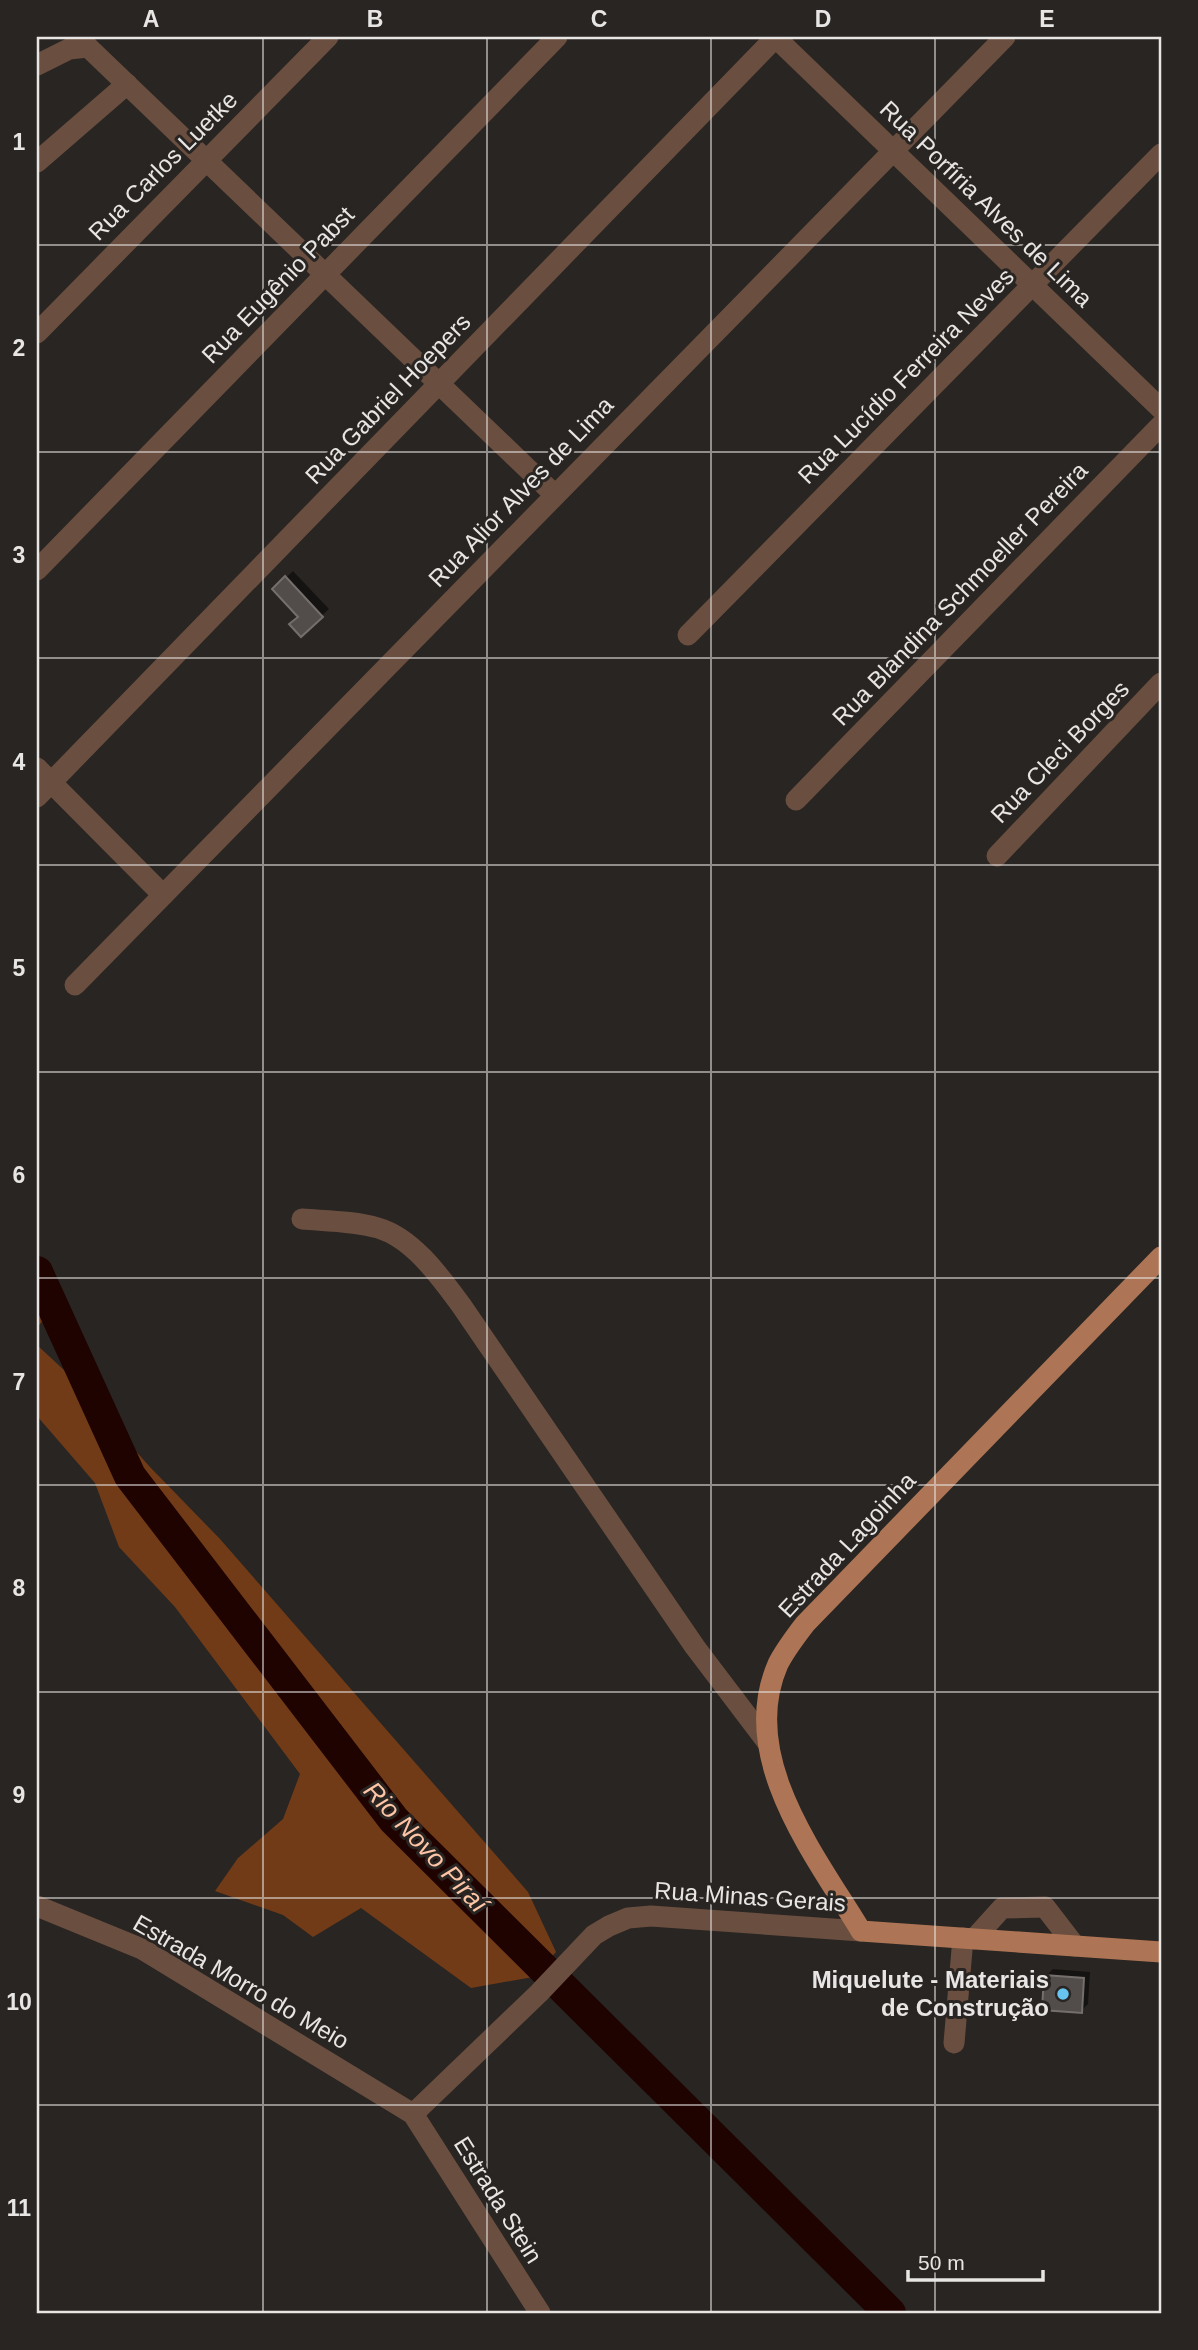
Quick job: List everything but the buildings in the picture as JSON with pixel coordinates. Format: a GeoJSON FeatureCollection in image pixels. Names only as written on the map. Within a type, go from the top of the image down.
{"type":"FeatureCollection","features":[{"type":"Feature","properties":{"kind":"main road","name":"Estrada Lagoinha"},"geometry":{"type":"LineString","coordinates":[[861,1931],[806,1841],[779,1786],[767,1742],[769,1693],[778,1664],[805,1624],[1161,1257]]}},
{"type":"Feature","properties":{"kind":"main road","name":"Rua Minas Gerais"},"geometry":{"type":"LineString","coordinates":[[861,1931],[1161,1952]]}},
{"type":"Feature","properties":{"kind":"street","name":"Rua Carlos Luetke"},"geometry":{"type":"LineString","coordinates":[[37,333],[328,37]]}},
{"type":"Feature","properties":{"kind":"street","name":"Rua Eugênio Pabst"},"geometry":{"type":"LineString","coordinates":[[37,570],[557,37]]}},
{"type":"Feature","properties":{"kind":"street","name":"Rua Porfíria Alves de Lima"},"geometry":{"type":"LineString","coordinates":[[775,37],[1161,410]]}},
{"type":"Feature","properties":{"kind":"street","name":"Rua Gabriel Hoepers"},"geometry":{"type":"LineString","coordinates":[[41,783],[439,384],[775,37]]}},
{"type":"Feature","properties":{"kind":"street","name":"Rua Alior Alves de Lima"},"geometry":{"type":"LineString","coordinates":[[75,985],[1005,37]]}},
{"type":"Feature","properties":{"kind":"street"},"geometry":{"type":"LineString","coordinates":[[37,65],[69,49],[93,42],[127,84],[555,495]]}},
{"type":"Feature","properties":{"kind":"street"},"geometry":{"type":"LineString","coordinates":[[37,162],[127,84]]}},
{"type":"Feature","properties":{"kind":"street","name":"Rua Lucídio Ferreira Neves"},"geometry":{"type":"LineString","coordinates":[[688,635],[1161,154]]}},
{"type":"Feature","properties":{"kind":"street","name":"Rua Blandina Schmoeller Pereira"},"geometry":{"type":"LineString","coordinates":[[796,800],[1161,425]]}},
{"type":"Feature","properties":{"kind":"street","name":"Rua Cleci Borges"},"geometry":{"type":"LineString","coordinates":[[997,856],[1161,683]]}},
{"type":"Feature","properties":{"kind":"street"},"geometry":{"type":"LineString","coordinates":[[41,783],[163,895]]}},
{"type":"Feature","properties":{"kind":"street"},"geometry":{"type":"LineString","coordinates":[[302,1219],[380,1228],[410,1246],[434,1269],[695,1647],[767,1742]]}},
{"type":"Feature","properties":{"kind":"street","name":"Estrada Morro do Meio"},"geometry":{"type":"LineString","coordinates":[[37,1906],[142,1949],[413,2114]]}},
{"type":"Feature","properties":{"kind":"street"},"geometry":{"type":"LineString","coordinates":[[954,2043],[968,1938],[1002,1908],[1045,1907],[1074,1946]]}},
{"type":"Feature","properties":{"kind":"street","name":"Rua Minas Gerais"},"geometry":{"type":"LineString","coordinates":[[413,2114],[539,1993],[594,1935],[628,1918],[651,1916],[861,1931]]}},
{"type":"Feature","properties":{"kind":"street","name":"Estrada Stein"},"geometry":{"type":"LineString","coordinates":[[413,2114],[540,2313]]}},
{"type":"Feature","properties":{"kind":"shaded area"},"geometry":{"type":"Polygon","coordinates":[[[37,1272],[53,1307],[37,1328],[37,1272]]]}},
{"type":"Feature","properties":{"kind":"shaded area"},"geometry":{"type":"Polygon","coordinates":[[[37,1345],[65,1371],[149,1466],[220,1539],[528,1892],[556,1952],[533,1977],[471,1988],[361,1908],[313,1937],[283,1915],[215,1891],[238,1858],[283,1819],[300,1774],[175,1607],[119,1547],[95,1483],[37,1416],[37,1345]]]}},
{"type":"Feature","properties":{"kind":"waterway","name":"Rio Novo Piraí"},"geometry":{"type":"LineString","coordinates":[[37,1272],[130,1476],[394,1820],[890,2313]]}},
{"type":"Feature","properties":{"kind":"place","name":"Miquelute - Materiais de Construção"},"geometry":{"type":"Point","coordinates":[1063,1994]}}]}
